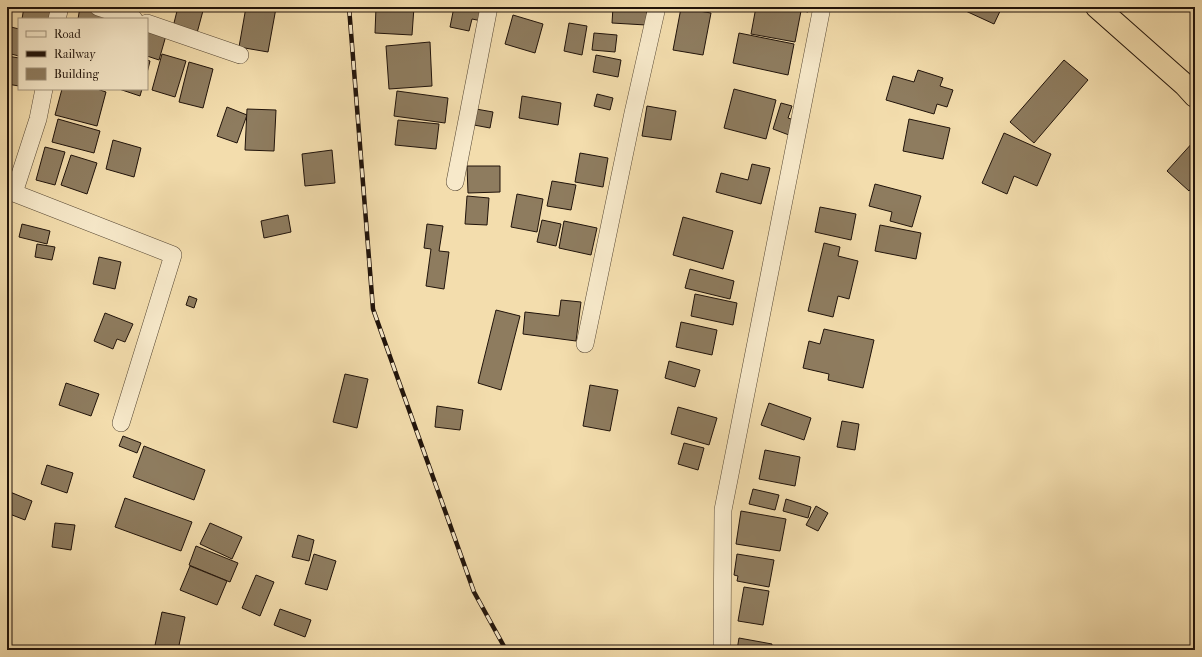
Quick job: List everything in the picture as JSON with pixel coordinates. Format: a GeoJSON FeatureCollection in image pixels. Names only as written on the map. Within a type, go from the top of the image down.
{"type":"FeatureCollection","features":[{"type":"Feature","properties":{"kind":"highway"},"geometry":{"type":"LineString","coordinates":[[1097,7],[1185,85],[1195,96]]}},
{"type":"Feature","properties":{"kind":"street"},"geometry":{"type":"LineString","coordinates":[[57,18],[60,7]]}},
{"type":"Feature","properties":{"kind":"street"},"geometry":{"type":"LineString","coordinates":[[98,7],[131,18]]}},
{"type":"Feature","properties":{"kind":"street"},"geometry":{"type":"LineString","coordinates":[[455,182],[489,7]]}},
{"type":"Feature","properties":{"kind":"street"},"geometry":{"type":"LineString","coordinates":[[585,344],[633,113],[657,7]]}},
{"type":"Feature","properties":{"kind":"street"},"geometry":{"type":"LineString","coordinates":[[722,650],[723,510],[822,7]]}},
{"type":"Feature","properties":{"kind":"street"},"geometry":{"type":"LineString","coordinates":[[148,24],[240,55]]}},
{"type":"Feature","properties":{"kind":"street"},"geometry":{"type":"LineString","coordinates":[[44,90],[38,119],[10,192],[173,255],[121,423]]}},
{"type":"Feature","properties":{"kind":"building"},"geometry":{"type":"Polygon","coordinates":[[[7,7],[10,7],[9,23],[7,23],[7,7]]]}},
{"type":"Feature","properties":{"kind":"building"},"geometry":{"type":"Polygon","coordinates":[[[24,7],[52,7],[50,18],[22,18],[24,7]]]}},
{"type":"Feature","properties":{"kind":"building"},"geometry":{"type":"Polygon","coordinates":[[[80,7],[104,12],[103,18],[78,18],[80,7]]]}},
{"type":"Feature","properties":{"kind":"building"},"geometry":{"type":"Polygon","coordinates":[[[178,7],[204,7],[197,33],[173,27],[178,7]]]}},
{"type":"Feature","properties":{"kind":"building"},"geometry":{"type":"Polygon","coordinates":[[[246,7],[276,8],[268,52],[239,47],[246,7]]]}},
{"type":"Feature","properties":{"kind":"building"},"geometry":{"type":"Polygon","coordinates":[[[376,7],[414,7],[412,35],[375,33],[376,7]]]}},
{"type":"Feature","properties":{"kind":"building"},"geometry":{"type":"Polygon","coordinates":[[[454,7],[485,7],[482,21],[472,19],[469,31],[450,27],[454,7]]]}},
{"type":"Feature","properties":{"kind":"building"},"geometry":{"type":"Polygon","coordinates":[[[613,7],[647,7],[646,25],[612,23],[613,7]]]}},
{"type":"Feature","properties":{"kind":"building"},"geometry":{"type":"Polygon","coordinates":[[[756,7],[781,7],[801,11],[795,42],[751,34],[756,7]]]}},
{"type":"Feature","properties":{"kind":"building"},"geometry":{"type":"Polygon","coordinates":[[[786,7],[810,7],[808,12],[786,7]]]}},
{"type":"Feature","properties":{"kind":"building"},"geometry":{"type":"Polygon","coordinates":[[[957,7],[1002,7],[994,24],[957,7]]]}},
{"type":"Feature","properties":{"kind":"building"},"geometry":{"type":"Polygon","coordinates":[[[681,8],[711,13],[703,55],[673,50],[681,8]]]}},
{"type":"Feature","properties":{"kind":"building"},"geometry":{"type":"Polygon","coordinates":[[[513,15],[543,24],[535,53],[505,44],[513,15]]]}},
{"type":"Feature","properties":{"kind":"building"},"geometry":{"type":"Polygon","coordinates":[[[569,23],[587,26],[582,55],[564,51],[569,23]]]}},
{"type":"Feature","properties":{"kind":"building"},"geometry":{"type":"Polygon","coordinates":[[[7,26],[18,29],[18,56],[7,53],[7,26]]]}},
{"type":"Feature","properties":{"kind":"building"},"geometry":{"type":"Polygon","coordinates":[[[148,26],[167,32],[159,60],[148,56],[148,26]]]}},
{"type":"Feature","properties":{"kind":"building"},"geometry":{"type":"Polygon","coordinates":[[[594,33],[617,35],[615,52],[592,50],[594,33]]]}},
{"type":"Feature","properties":{"kind":"building"},"geometry":{"type":"Polygon","coordinates":[[[739,33],[794,44],[788,75],[733,63],[739,33]]]}},
{"type":"Feature","properties":{"kind":"building"},"geometry":{"type":"Polygon","coordinates":[[[430,42],[432,86],[389,89],[386,46],[430,42]]]}},
{"type":"Feature","properties":{"kind":"building"},"geometry":{"type":"Polygon","coordinates":[[[162,54],[186,61],[175,97],[152,90],[162,54]]]}},
{"type":"Feature","properties":{"kind":"building"},"geometry":{"type":"Polygon","coordinates":[[[596,55],[621,60],[618,77],[593,72],[596,55]]]}},
{"type":"Feature","properties":{"kind":"building"},"geometry":{"type":"Polygon","coordinates":[[[7,56],[18,58],[18,86],[7,84],[7,56]]]}},
{"type":"Feature","properties":{"kind":"building"},"geometry":{"type":"Polygon","coordinates":[[[1064,60],[1088,80],[1034,143],[1010,122],[1064,60]]]}},
{"type":"Feature","properties":{"kind":"building"},"geometry":{"type":"Polygon","coordinates":[[[189,62],[213,69],[203,108],[179,102],[189,62]]]}},
{"type":"Feature","properties":{"kind":"building"},"geometry":{"type":"Polygon","coordinates":[[[918,70],[943,78],[940,86],[953,90],[947,107],[937,104],[934,114],[886,100],[893,76],[914,82],[918,70]]]}},
{"type":"Feature","properties":{"kind":"building"},"geometry":{"type":"Polygon","coordinates":[[[7,88],[11,89],[7,101],[7,88]]]}},
{"type":"Feature","properties":{"kind":"building"},"geometry":{"type":"Polygon","coordinates":[[[734,89],[776,100],[766,139],[724,128],[734,89]]]}},
{"type":"Feature","properties":{"kind":"building"},"geometry":{"type":"Polygon","coordinates":[[[62,90],[100,90],[106,92],[97,126],[55,115],[62,90]]]}},
{"type":"Feature","properties":{"kind":"building"},"geometry":{"type":"Polygon","coordinates":[[[122,90],[142,90],[140,96],[122,90]]]}},
{"type":"Feature","properties":{"kind":"building"},"geometry":{"type":"Polygon","coordinates":[[[397,91],[448,98],[445,123],[394,116],[397,91]]]}},
{"type":"Feature","properties":{"kind":"building"},"geometry":{"type":"Polygon","coordinates":[[[597,94],[613,98],[610,110],[594,106],[597,94]]]}},
{"type":"Feature","properties":{"kind":"building"},"geometry":{"type":"Polygon","coordinates":[[[522,96],[561,103],[558,125],[519,118],[522,96]]]}},
{"type":"Feature","properties":{"kind":"building"},"geometry":{"type":"Polygon","coordinates":[[[781,103],[792,106],[788,118],[794,120],[789,135],[773,129],[781,103]]]}},
{"type":"Feature","properties":{"kind":"building"},"geometry":{"type":"Polygon","coordinates":[[[647,106],[676,111],[671,140],[642,136],[647,106]]]}},
{"type":"Feature","properties":{"kind":"building"},"geometry":{"type":"Polygon","coordinates":[[[227,107],[247,115],[237,143],[217,136],[227,107]]]}},
{"type":"Feature","properties":{"kind":"building"},"geometry":{"type":"Polygon","coordinates":[[[247,109],[276,110],[274,151],[245,150],[247,109]]]}},
{"type":"Feature","properties":{"kind":"building"},"geometry":{"type":"Polygon","coordinates":[[[476,109],[493,112],[490,128],[474,125],[476,109]]]}},
{"type":"Feature","properties":{"kind":"building"},"geometry":{"type":"Polygon","coordinates":[[[58,119],[100,131],[94,153],[52,142],[58,119]]]}},
{"type":"Feature","properties":{"kind":"building"},"geometry":{"type":"Polygon","coordinates":[[[909,119],[950,128],[943,159],[903,151],[909,119]]]}},
{"type":"Feature","properties":{"kind":"building"},"geometry":{"type":"Polygon","coordinates":[[[7,120],[10,121],[7,134],[7,120]]]}},
{"type":"Feature","properties":{"kind":"building"},"geometry":{"type":"Polygon","coordinates":[[[398,120],[439,124],[436,149],[395,145],[398,120]]]}},
{"type":"Feature","properties":{"kind":"building"},"geometry":{"type":"Polygon","coordinates":[[[1004,133],[1051,154],[1037,186],[1014,176],[1007,194],[982,183],[1004,133]]]}},
{"type":"Feature","properties":{"kind":"building"},"geometry":{"type":"Polygon","coordinates":[[[113,140],[141,148],[134,177],[106,169],[113,140]]]}},
{"type":"Feature","properties":{"kind":"building"},"geometry":{"type":"Polygon","coordinates":[[[1194,141],[1195,184],[1189,191],[1167,171],[1194,141]]]}},
{"type":"Feature","properties":{"kind":"building"},"geometry":{"type":"Polygon","coordinates":[[[45,147],[65,152],[55,185],[36,180],[45,147]]]}},
{"type":"Feature","properties":{"kind":"building"},"geometry":{"type":"Polygon","coordinates":[[[332,150],[335,183],[305,186],[302,154],[332,150]]]}},
{"type":"Feature","properties":{"kind":"building"},"geometry":{"type":"Polygon","coordinates":[[[580,153],[608,158],[603,187],[575,182],[580,153]]]}},
{"type":"Feature","properties":{"kind":"building"},"geometry":{"type":"Polygon","coordinates":[[[71,155],[97,163],[87,194],[61,185],[71,155]]]}},
{"type":"Feature","properties":{"kind":"building"},"geometry":{"type":"Polygon","coordinates":[[[752,164],[770,168],[761,204],[716,192],[721,173],[748,180],[752,164]]]}},
{"type":"Feature","properties":{"kind":"building"},"geometry":{"type":"Polygon","coordinates":[[[467,166],[500,166],[500,192],[468,193],[467,166]]]}},
{"type":"Feature","properties":{"kind":"building"},"geometry":{"type":"Polygon","coordinates":[[[552,181],[576,185],[571,210],[547,206],[552,181]]]}},
{"type":"Feature","properties":{"kind":"building"},"geometry":{"type":"Polygon","coordinates":[[[875,184],[921,196],[912,227],[890,221],[892,212],[869,206],[875,184]]]}},
{"type":"Feature","properties":{"kind":"building"},"geometry":{"type":"Polygon","coordinates":[[[517,194],[543,199],[537,232],[511,227],[517,194]]]}},
{"type":"Feature","properties":{"kind":"building"},"geometry":{"type":"Polygon","coordinates":[[[467,196],[489,198],[487,225],[465,224],[467,196]]]}},
{"type":"Feature","properties":{"kind":"building"},"geometry":{"type":"Polygon","coordinates":[[[820,207],[856,214],[851,240],[815,232],[820,207]]]}},
{"type":"Feature","properties":{"kind":"building"},"geometry":{"type":"Polygon","coordinates":[[[288,215],[291,232],[264,238],[261,221],[288,215]]]}},
{"type":"Feature","properties":{"kind":"building"},"geometry":{"type":"Polygon","coordinates":[[[683,217],[733,231],[723,269],[673,255],[683,217]]]}},
{"type":"Feature","properties":{"kind":"building"},"geometry":{"type":"Polygon","coordinates":[[[542,220],[561,224],[556,246],[537,242],[542,220]]]}},
{"type":"Feature","properties":{"kind":"building"},"geometry":{"type":"Polygon","coordinates":[[[564,221],[597,228],[591,255],[559,248],[564,221]]]}},
{"type":"Feature","properties":{"kind":"building"},"geometry":{"type":"Polygon","coordinates":[[[22,224],[50,231],[47,244],[19,237],[22,224]]]}},
{"type":"Feature","properties":{"kind":"building"},"geometry":{"type":"Polygon","coordinates":[[[427,224],[443,226],[439,251],[449,252],[444,289],[426,286],[431,249],[424,248],[427,224]]]}},
{"type":"Feature","properties":{"kind":"building"},"geometry":{"type":"Polygon","coordinates":[[[880,225],[921,233],[916,259],[875,251],[880,225]]]}},
{"type":"Feature","properties":{"kind":"building"},"geometry":{"type":"Polygon","coordinates":[[[824,243],[840,247],[838,256],[858,261],[849,299],[838,296],[833,317],[808,311],[824,243]]]}},
{"type":"Feature","properties":{"kind":"building"},"geometry":{"type":"Polygon","coordinates":[[[37,244],[55,247],[52,260],[35,257],[37,244]]]}},
{"type":"Feature","properties":{"kind":"building"},"geometry":{"type":"Polygon","coordinates":[[[99,257],[121,262],[115,289],[93,284],[99,257]]]}},
{"type":"Feature","properties":{"kind":"building"},"geometry":{"type":"Polygon","coordinates":[[[690,269],[734,281],[730,299],[685,288],[690,269]]]}},
{"type":"Feature","properties":{"kind":"building"},"geometry":{"type":"Polygon","coordinates":[[[695,294],[737,303],[733,325],[691,316],[695,294]]]}},
{"type":"Feature","properties":{"kind":"building"},"geometry":{"type":"Polygon","coordinates":[[[189,296],[197,299],[194,308],[186,305],[189,296]]]}},
{"type":"Feature","properties":{"kind":"building"},"geometry":{"type":"Polygon","coordinates":[[[561,300],[581,302],[576,341],[523,334],[525,312],[559,316],[561,300]]]}},
{"type":"Feature","properties":{"kind":"building"},"geometry":{"type":"Polygon","coordinates":[[[496,310],[520,316],[501,390],[478,383],[496,310]]]}},
{"type":"Feature","properties":{"kind":"building"},"geometry":{"type":"Polygon","coordinates":[[[105,313],[133,324],[125,342],[117,339],[113,349],[94,341],[105,313]]]}},
{"type":"Feature","properties":{"kind":"building"},"geometry":{"type":"Polygon","coordinates":[[[681,322],[717,330],[712,355],[676,347],[681,322]]]}},
{"type":"Feature","properties":{"kind":"building"},"geometry":{"type":"Polygon","coordinates":[[[824,329],[874,340],[863,388],[828,380],[829,374],[803,368],[809,341],[820,344],[824,329]]]}},
{"type":"Feature","properties":{"kind":"building"},"geometry":{"type":"Polygon","coordinates":[[[669,361],[700,370],[695,387],[665,378],[669,361]]]}},
{"type":"Feature","properties":{"kind":"building"},"geometry":{"type":"Polygon","coordinates":[[[345,374],[368,379],[357,428],[333,422],[345,374]]]}},
{"type":"Feature","properties":{"kind":"building"},"geometry":{"type":"Polygon","coordinates":[[[66,383],[99,394],[91,416],[59,405],[66,383]]]}},
{"type":"Feature","properties":{"kind":"building"},"geometry":{"type":"Polygon","coordinates":[[[590,385],[618,390],[610,431],[583,426],[590,385]]]}},
{"type":"Feature","properties":{"kind":"building"},"geometry":{"type":"Polygon","coordinates":[[[769,403],[811,418],[804,440],[761,425],[769,403]]]}},
{"type":"Feature","properties":{"kind":"building"},"geometry":{"type":"Polygon","coordinates":[[[437,406],[463,410],[460,430],[435,427],[437,406]]]}},
{"type":"Feature","properties":{"kind":"building"},"geometry":{"type":"Polygon","coordinates":[[[678,407],[717,418],[709,445],[671,434],[678,407]]]}},
{"type":"Feature","properties":{"kind":"building"},"geometry":{"type":"Polygon","coordinates":[[[842,421],[859,424],[855,450],[837,447],[842,421]]]}},
{"type":"Feature","properties":{"kind":"building"},"geometry":{"type":"Polygon","coordinates":[[[123,436],[141,443],[137,453],[119,446],[123,436]]]}},
{"type":"Feature","properties":{"kind":"building"},"geometry":{"type":"Polygon","coordinates":[[[684,443],[704,448],[698,470],[678,464],[684,443]]]}},
{"type":"Feature","properties":{"kind":"building"},"geometry":{"type":"Polygon","coordinates":[[[144,446],[205,470],[194,500],[133,477],[144,446]]]}},
{"type":"Feature","properties":{"kind":"building"},"geometry":{"type":"Polygon","coordinates":[[[765,450],[800,457],[795,486],[759,479],[765,450]]]}},
{"type":"Feature","properties":{"kind":"building"},"geometry":{"type":"Polygon","coordinates":[[[47,465],[73,473],[67,493],[41,484],[47,465]]]}},
{"type":"Feature","properties":{"kind":"building"},"geometry":{"type":"Polygon","coordinates":[[[753,489],[779,495],[775,510],[749,504],[753,489]]]}},
{"type":"Feature","properties":{"kind":"building"},"geometry":{"type":"Polygon","coordinates":[[[10,492],[32,501],[25,520],[7,513],[7,499],[10,492]]]}},
{"type":"Feature","properties":{"kind":"building"},"geometry":{"type":"Polygon","coordinates":[[[125,498],[192,522],[181,551],[115,527],[125,498]]]}},
{"type":"Feature","properties":{"kind":"building"},"geometry":{"type":"Polygon","coordinates":[[[786,499],[811,507],[808,518],[783,511],[786,499]]]}},
{"type":"Feature","properties":{"kind":"building"},"geometry":{"type":"Polygon","coordinates":[[[816,506],[828,513],[818,531],[806,525],[816,506]]]}},
{"type":"Feature","properties":{"kind":"building"},"geometry":{"type":"Polygon","coordinates":[[[741,511],[786,519],[780,551],[736,544],[741,511]]]}},
{"type":"Feature","properties":{"kind":"building"},"geometry":{"type":"Polygon","coordinates":[[[55,523],[75,525],[71,550],[52,547],[55,523]]]}},
{"type":"Feature","properties":{"kind":"building"},"geometry":{"type":"Polygon","coordinates":[[[210,523],[242,537],[232,559],[200,544],[210,523]]]}},
{"type":"Feature","properties":{"kind":"building"},"geometry":{"type":"Polygon","coordinates":[[[298,535],[314,540],[309,561],[292,557],[298,535]]]}},
{"type":"Feature","properties":{"kind":"building"},"geometry":{"type":"Polygon","coordinates":[[[196,546],[238,563],[230,582],[189,565],[196,546]]]}},
{"type":"Feature","properties":{"kind":"building"},"geometry":{"type":"Polygon","coordinates":[[[314,554],[336,561],[327,590],[305,584],[314,554]]]}},
{"type":"Feature","properties":{"kind":"building"},"geometry":{"type":"Polygon","coordinates":[[[737,554],[774,560],[769,587],[737,581],[738,576],[734,575],[737,554]]]}},
{"type":"Feature","properties":{"kind":"building"},"geometry":{"type":"Polygon","coordinates":[[[190,566],[227,581],[217,605],[180,590],[190,566]]]}},
{"type":"Feature","properties":{"kind":"building"},"geometry":{"type":"Polygon","coordinates":[[[256,575],[274,582],[260,616],[242,608],[256,575]]]}},
{"type":"Feature","properties":{"kind":"building"},"geometry":{"type":"Polygon","coordinates":[[[744,587],[769,591],[763,625],[738,621],[744,587]]]}},
{"type":"Feature","properties":{"kind":"building"},"geometry":{"type":"Polygon","coordinates":[[[280,609],[311,620],[305,637],[274,625],[280,609]]]}},
{"type":"Feature","properties":{"kind":"building"},"geometry":{"type":"Polygon","coordinates":[[[162,612],[185,617],[178,650],[154,650],[162,612]]]}},
{"type":"Feature","properties":{"kind":"building"},"geometry":{"type":"Polygon","coordinates":[[[739,638],[772,644],[771,650],[737,650],[739,638]]]}},
{"type":"Feature","properties":{"kind":"building"},"geometry":{"type":"Polygon","coordinates":[[[779,647],[797,650],[779,650],[779,647]]]}},
{"type":"Feature","properties":{"kind":"railway"},"geometry":{"type":"LineString","coordinates":[[349,7],[373,309],[474,592],[506,650]]}}]}
